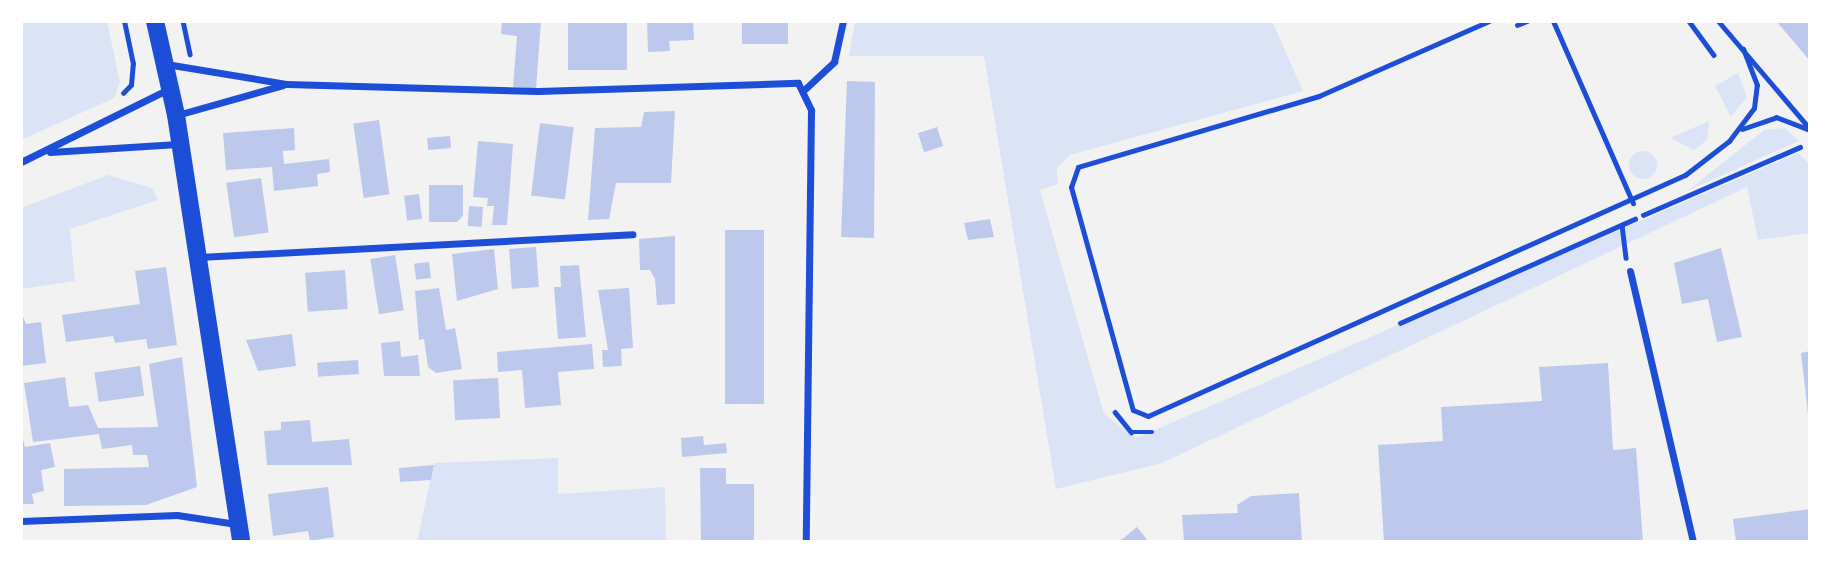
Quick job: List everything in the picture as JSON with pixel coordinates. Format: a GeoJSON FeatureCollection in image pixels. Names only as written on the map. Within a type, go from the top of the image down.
{"type":"FeatureCollection","features":[{"type":"Feature","properties":{"kind":"main road"},"geometry":{"type":"LineString","coordinates":[[155,21],[176,115],[241,542]]}},
{"type":"Feature","properties":{"kind":"street"},"geometry":{"type":"LineString","coordinates":[[805,89],[834,62],[843,21]]}},
{"type":"Feature","properties":{"kind":"street"},"geometry":{"type":"LineString","coordinates":[[165,64],[287,84],[538,90],[786,80],[805,89],[811,110],[806,542]]}},
{"type":"Feature","properties":{"kind":"street"},"geometry":{"type":"LineString","coordinates":[[176,115],[287,84]]}},
{"type":"Feature","properties":{"kind":"street"},"geometry":{"type":"LineString","coordinates":[[21,162],[170,89]]}},
{"type":"Feature","properties":{"kind":"street"},"geometry":{"type":"LineString","coordinates":[[43,152],[180,144]]}},
{"type":"Feature","properties":{"kind":"street"},"geometry":{"type":"LineString","coordinates":[[198,257],[632,234]]}},
{"type":"Feature","properties":{"kind":"street"},"geometry":{"type":"LineString","coordinates":[[1630,271],[1693,542]]}},
{"type":"Feature","properties":{"kind":"street"},"geometry":{"type":"LineString","coordinates":[[21,521],[177,515],[237,524]]}},
{"type":"Feature","properties":{"kind":"lane"},"geometry":{"type":"LineString","coordinates":[[1489,21],[1319,96],[1078,167],[1071,187],[1133,410],[1148,416],[1633,202],[1685,175],[1740,130],[1776,117],[1810,130]]}},
{"type":"Feature","properties":{"kind":"lane"},"geometry":{"type":"LineString","coordinates":[[1553,21],[1633,202]]}},
{"type":"Feature","properties":{"kind":"lane"},"geometry":{"type":"LineString","coordinates":[[1718,21],[1810,130]]}},
{"type":"Feature","properties":{"kind":"lane"},"geometry":{"type":"LineString","coordinates":[[1740,130],[1757,96],[1743,50]]}},
{"type":"Feature","properties":{"kind":"path"},"geometry":{"type":"LineString","coordinates":[[118,97],[131,85],[133,64],[124,21]]}},
{"type":"Feature","properties":{"kind":"path"},"geometry":{"type":"LineString","coordinates":[[183,21],[193,68]]}},
{"type":"Feature","properties":{"kind":"path"},"geometry":{"type":"LineString","coordinates":[[1517,26],[1527,21]]}},
{"type":"Feature","properties":{"kind":"path"},"geometry":{"type":"LineString","coordinates":[[1689,21],[1714,55]]}},
{"type":"Feature","properties":{"kind":"path"},"geometry":{"type":"LineString","coordinates":[[1622,225],[1630,271]]}},
{"type":"Feature","properties":{"kind":"shaded area"},"geometry":{"type":"Polygon","coordinates":[[[21,21],[107,21],[120,83],[114,98],[21,140],[21,21]]]}},
{"type":"Feature","properties":{"kind":"shaded area"},"geometry":{"type":"Polygon","coordinates":[[[855,21],[1272,21],[1303,91],[1070,155],[1057,168],[1058,184],[1040,190],[1104,414],[1136,438],[1798,153],[1810,164],[1810,233],[1758,240],[1747,187],[1162,463],[1056,489],[984,56],[849,56],[855,21]]]}},
{"type":"Feature","properties":{"kind":"shaded area"},"geometry":{"type":"Polygon","coordinates":[[[1738,73],[1747,97],[1731,117],[1715,86],[1738,73]]]}},
{"type":"Feature","properties":{"kind":"shaded area"},"geometry":{"type":"Polygon","coordinates":[[[1709,121],[1707,140],[1694,150],[1670,138],[1709,121]]]}},
{"type":"Feature","properties":{"kind":"shaded area"},"geometry":{"type":"Polygon","coordinates":[[[1785,128],[1799,141],[1687,191],[1764,130],[1785,128]]]}},
{"type":"Feature","properties":{"kind":"shaded area"},"geometry":{"type":"Polygon","coordinates":[[[1643,151],[1653,155],[1657,165],[1653,175],[1643,179],[1633,175],[1629,165],[1633,155],[1643,151]]]}},
{"type":"Feature","properties":{"kind":"shaded area"},"geometry":{"type":"Polygon","coordinates":[[[108,175],[152,188],[158,200],[70,229],[75,281],[21,289],[21,208],[108,175]]]}},
{"type":"Feature","properties":{"kind":"shaded area"},"geometry":{"type":"Polygon","coordinates":[[[558,458],[558,494],[665,487],[666,542],[417,542],[434,463],[558,458]]]}},
{"type":"Feature","properties":{"kind":"building"},"geometry":{"type":"Polygon","coordinates":[[[502,21],[541,21],[536,89],[513,87],[517,36],[501,34],[502,21]]]}},
{"type":"Feature","properties":{"kind":"building"},"geometry":{"type":"Polygon","coordinates":[[[568,21],[627,21],[627,70],[568,70],[568,21]]]}},
{"type":"Feature","properties":{"kind":"building"},"geometry":{"type":"Polygon","coordinates":[[[647,21],[693,21],[694,40],[669,41],[670,51],[648,52],[647,21]]]}},
{"type":"Feature","properties":{"kind":"building"},"geometry":{"type":"Polygon","coordinates":[[[742,21],[788,21],[788,44],[742,44],[742,21]]]}},
{"type":"Feature","properties":{"kind":"building"},"geometry":{"type":"Polygon","coordinates":[[[1776,21],[1810,21],[1810,61],[1776,21]]]}},
{"type":"Feature","properties":{"kind":"building"},"geometry":{"type":"Polygon","coordinates":[[[847,81],[875,82],[874,238],[841,237],[847,81]]]}},
{"type":"Feature","properties":{"kind":"building"},"geometry":{"type":"Polygon","coordinates":[[[675,111],[671,183],[616,183],[609,219],[588,220],[595,128],[641,127],[644,112],[675,111]]]}},
{"type":"Feature","properties":{"kind":"building"},"geometry":{"type":"Polygon","coordinates":[[[379,120],[389,194],[364,198],[353,124],[379,120]]]}},
{"type":"Feature","properties":{"kind":"building"},"geometry":{"type":"Polygon","coordinates":[[[540,123],[574,127],[565,200],[531,195],[540,123]]]}},
{"type":"Feature","properties":{"kind":"building"},"geometry":{"type":"Polygon","coordinates":[[[937,127],[943,146],[924,152],[918,133],[937,127]]]}},
{"type":"Feature","properties":{"kind":"building"},"geometry":{"type":"Polygon","coordinates":[[[294,128],[295,150],[283,151],[284,164],[329,159],[330,172],[317,174],[318,186],[274,191],[272,167],[226,170],[223,133],[294,128]]]}},
{"type":"Feature","properties":{"kind":"building"},"geometry":{"type":"Polygon","coordinates":[[[450,136],[451,148],[428,150],[427,138],[450,136]]]}},
{"type":"Feature","properties":{"kind":"building"},"geometry":{"type":"Polygon","coordinates":[[[478,141],[513,144],[507,225],[492,225],[494,206],[487,206],[488,198],[473,197],[478,141]]]}},
{"type":"Feature","properties":{"kind":"building"},"geometry":{"type":"Polygon","coordinates":[[[261,178],[269,232],[234,237],[226,183],[261,178]]]}},
{"type":"Feature","properties":{"kind":"building"},"geometry":{"type":"Polygon","coordinates":[[[429,185],[463,185],[463,216],[457,222],[429,222],[429,185]]]}},
{"type":"Feature","properties":{"kind":"building"},"geometry":{"type":"Polygon","coordinates":[[[419,194],[422,219],[407,221],[404,196],[419,194]]]}},
{"type":"Feature","properties":{"kind":"building"},"geometry":{"type":"Polygon","coordinates":[[[469,206],[483,207],[482,227],[468,226],[469,206]]]}},
{"type":"Feature","properties":{"kind":"building"},"geometry":{"type":"Polygon","coordinates":[[[990,219],[994,237],[968,240],[964,223],[990,219]]]}},
{"type":"Feature","properties":{"kind":"building"},"geometry":{"type":"Polygon","coordinates":[[[725,230],[764,230],[764,404],[725,404],[725,230]]]}},
{"type":"Feature","properties":{"kind":"building"},"geometry":{"type":"Polygon","coordinates":[[[675,236],[675,304],[657,305],[655,279],[650,270],[640,270],[639,239],[675,236]]]}},
{"type":"Feature","properties":{"kind":"building"},"geometry":{"type":"Polygon","coordinates":[[[536,247],[539,287],[512,289],[509,249],[536,247]]]}},
{"type":"Feature","properties":{"kind":"building"},"geometry":{"type":"Polygon","coordinates":[[[1721,248],[1742,337],[1717,342],[1708,299],[1682,304],[1674,263],[1721,248]]]}},
{"type":"Feature","properties":{"kind":"building"},"geometry":{"type":"Polygon","coordinates":[[[494,249],[498,289],[457,301],[452,254],[494,249]]]}},
{"type":"Feature","properties":{"kind":"building"},"geometry":{"type":"Polygon","coordinates":[[[395,255],[404,310],[379,314],[370,259],[395,255]]]}},
{"type":"Feature","properties":{"kind":"building"},"geometry":{"type":"Polygon","coordinates":[[[429,262],[431,278],[416,280],[414,264],[429,262]]]}},
{"type":"Feature","properties":{"kind":"building"},"geometry":{"type":"Polygon","coordinates":[[[579,265],[586,337],[558,339],[554,287],[561,287],[560,266],[579,265]]]}},
{"type":"Feature","properties":{"kind":"building"},"geometry":{"type":"Polygon","coordinates":[[[166,267],[177,345],[148,349],[146,339],[115,343],[113,336],[66,342],[62,315],[140,304],[135,271],[166,267]]]}},
{"type":"Feature","properties":{"kind":"building"},"geometry":{"type":"Polygon","coordinates":[[[345,270],[348,309],[308,312],[305,273],[345,270]]]}},
{"type":"Feature","properties":{"kind":"building"},"geometry":{"type":"Polygon","coordinates":[[[439,288],[446,330],[455,328],[462,369],[436,373],[428,367],[424,339],[419,340],[415,291],[439,288]]]}},
{"type":"Feature","properties":{"kind":"building"},"geometry":{"type":"Polygon","coordinates":[[[629,288],[633,348],[621,349],[622,366],[603,367],[602,350],[608,350],[598,290],[629,288]]]}},
{"type":"Feature","properties":{"kind":"building"},"geometry":{"type":"Polygon","coordinates":[[[21,312],[26,324],[41,322],[46,363],[21,366],[21,312]]]}},
{"type":"Feature","properties":{"kind":"building"},"geometry":{"type":"Polygon","coordinates":[[[292,334],[296,366],[258,371],[246,340],[292,334]]]}},
{"type":"Feature","properties":{"kind":"building"},"geometry":{"type":"Polygon","coordinates":[[[400,341],[401,357],[418,355],[420,376],[384,376],[381,343],[400,341]]]}},
{"type":"Feature","properties":{"kind":"building"},"geometry":{"type":"Polygon","coordinates":[[[592,344],[594,369],[558,372],[561,405],[525,408],[522,370],[498,372],[497,352],[592,344]]]}},
{"type":"Feature","properties":{"kind":"building"},"geometry":{"type":"Polygon","coordinates":[[[1810,351],[1810,414],[1808,414],[1801,353],[1810,351]]]}},
{"type":"Feature","properties":{"kind":"building"},"geometry":{"type":"Polygon","coordinates":[[[182,357],[197,487],[146,505],[64,506],[64,469],[149,467],[147,455],[133,455],[132,445],[102,449],[99,434],[33,442],[24,383],[65,377],[69,407],[88,405],[98,428],[158,427],[149,364],[182,357]]]}},
{"type":"Feature","properties":{"kind":"building"},"geometry":{"type":"Polygon","coordinates":[[[358,360],[359,374],[318,377],[317,363],[358,360]]]}},
{"type":"Feature","properties":{"kind":"building"},"geometry":{"type":"Polygon","coordinates":[[[1608,363],[1613,450],[1636,448],[1643,542],[1384,542],[1378,445],[1443,441],[1441,407],[1542,401],[1539,367],[1608,363]]]}},
{"type":"Feature","properties":{"kind":"building"},"geometry":{"type":"Polygon","coordinates":[[[140,366],[144,396],[99,402],[94,372],[140,366]]]}},
{"type":"Feature","properties":{"kind":"building"},"geometry":{"type":"Polygon","coordinates":[[[498,378],[500,418],[455,420],[453,380],[498,378]]]}},
{"type":"Feature","properties":{"kind":"building"},"geometry":{"type":"Polygon","coordinates":[[[310,420],[312,442],[349,439],[352,465],[267,465],[264,431],[281,430],[281,422],[310,420]]]}},
{"type":"Feature","properties":{"kind":"building"},"geometry":{"type":"Polygon","coordinates":[[[21,433],[25,447],[50,443],[55,467],[41,470],[44,491],[32,494],[34,504],[21,504],[21,433]]]}},
{"type":"Feature","properties":{"kind":"building"},"geometry":{"type":"Polygon","coordinates":[[[703,436],[704,445],[726,443],[727,453],[682,457],[681,438],[703,436]]]}},
{"type":"Feature","properties":{"kind":"building"},"geometry":{"type":"Polygon","coordinates":[[[434,465],[431,480],[400,482],[399,468],[434,465]]]}},
{"type":"Feature","properties":{"kind":"building"},"geometry":{"type":"Polygon","coordinates":[[[700,468],[726,468],[726,484],[754,484],[754,542],[701,542],[700,468]]]}},
{"type":"Feature","properties":{"kind":"building"},"geometry":{"type":"Polygon","coordinates":[[[328,487],[334,537],[310,541],[308,531],[273,536],[268,494],[328,487]]]}},
{"type":"Feature","properties":{"kind":"building"},"geometry":{"type":"Polygon","coordinates":[[[1299,493],[1302,542],[1184,542],[1182,515],[1238,513],[1237,505],[1251,496],[1299,493]]]}},
{"type":"Feature","properties":{"kind":"building"},"geometry":{"type":"Polygon","coordinates":[[[1810,509],[1810,542],[1736,542],[1733,519],[1810,509]]]}},
{"type":"Feature","properties":{"kind":"building"},"geometry":{"type":"Polygon","coordinates":[[[1137,527],[1149,542],[1118,542],[1125,537],[1137,527]]]}}]}
